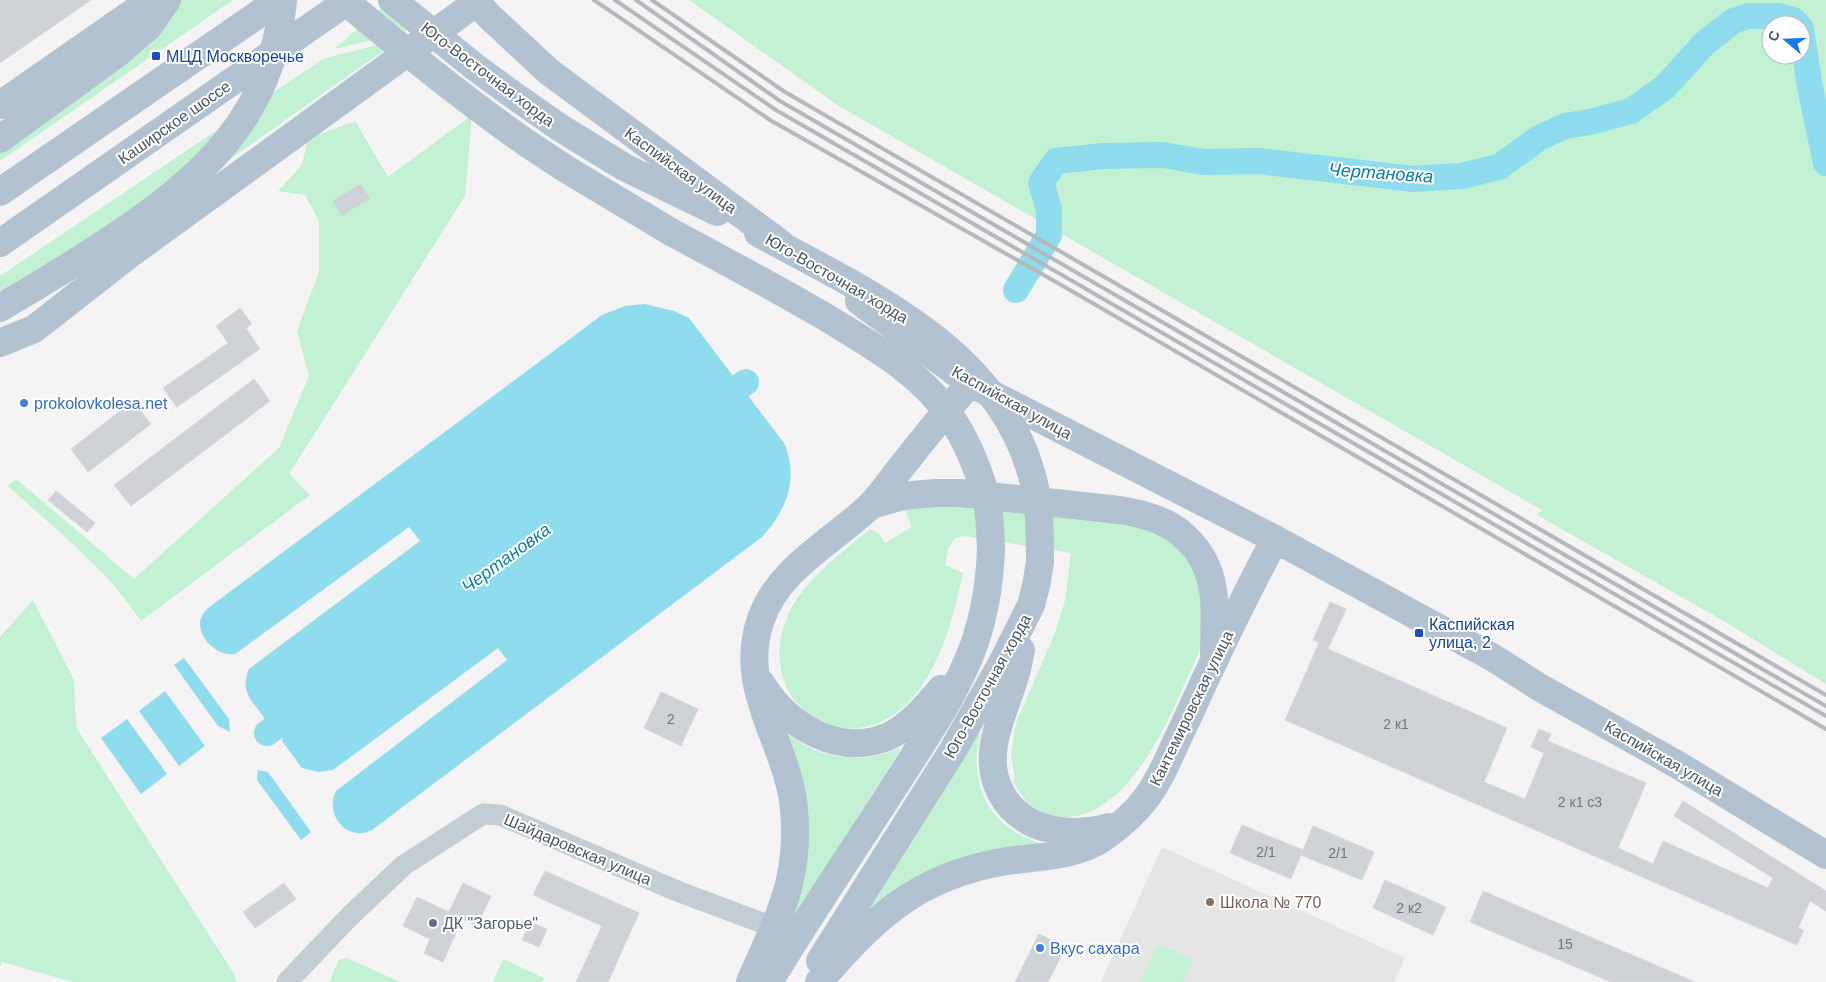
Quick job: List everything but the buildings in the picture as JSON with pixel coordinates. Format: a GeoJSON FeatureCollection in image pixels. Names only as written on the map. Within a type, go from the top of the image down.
{"type":"FeatureCollection","features":[{"type":"Feature","properties":{"kind":"main road"},"geometry":{"type":"LineString","coordinates":[[0,105],[151,0]]}},
{"type":"Feature","properties":{"kind":"main road"},"geometry":{"type":"LineString","coordinates":[[0,139],[118,53],[149,26],[167,0]]}},
{"type":"Feature","properties":{"kind":"main road"},"geometry":{"type":"LineString","coordinates":[[0,192],[279,0]]}},
{"type":"Feature","properties":{"kind":"main road"},"geometry":{"type":"LineString","coordinates":[[0,308],[57,275],[131,226],[168,200],[209,162],[230,138],[259,91],[270,66],[277,41],[283,0]]}},
{"type":"Feature","properties":{"kind":"main road","name":"Юго-Восточная хорда"},"geometry":{"type":"LineString","coordinates":[[344,0],[483,112],[551,159],[671,232],[853,334],[918,380],[950,417],[966,444],[986,496],[991,548],[987,598],[973,646],[955,686],[925,737],[769,982]]}},
{"type":"Feature","properties":{"kind":"main road","name":"Каширское шоссе"},"geometry":{"type":"LineString","coordinates":[[0,243],[349,0]]}},
{"type":"Feature","properties":{"kind":"main road","name":"Юго-Восточная хорда"},"geometry":{"type":"LineString","coordinates":[[392,0],[475,67],[559,127],[624,167],[758,233],[892,307],[971,370],[997,403],[1023,449],[1031,472],[1039,518],[1040,562],[1031,605],[1002,665],[953,750],[807,982]]}},
{"type":"Feature","properties":{"kind":"main road"},"geometry":{"type":"LineString","coordinates":[[0,342],[34,329],[130,254],[476,1]]}},
{"type":"Feature","properties":{"kind":"main road","name":"Каспийская улица"},"geometry":{"type":"LineString","coordinates":[[476,1],[489,16],[548,71],[970,383],[1275,539],[1501,662],[1542,682],[1826,840]]}},
{"type":"Feature","properties":{"kind":"main road"},"geometry":{"type":"LineString","coordinates":[[0,330],[16,330],[52,315]]}},
{"type":"Feature","properties":{"kind":"main road"},"geometry":{"type":"LineString","coordinates":[[750,982],[790,880],[795,838],[794,808],[786,773],[762,706],[755,673],[754,656],[757,629],[765,608],[776,589],[794,570],[871,505],[940,417],[970,383]]}},
{"type":"Feature","properties":{"kind":"main road"},"geometry":{"type":"LineString","coordinates":[[871,505],[903,496],[960,493],[1124,510],[1168,524],[1196,548],[1207,567],[1212,582],[1214,600],[1214,661]]}},
{"type":"Feature","properties":{"kind":"main road","name":"Кантемировская улица"},"geometry":{"type":"LineString","coordinates":[[819,982],[863,932],[881,916],[917,892],[978,866],[1074,852],[1101,839],[1124,820],[1146,798],[1162,775],[1214,661],[1275,539]]}},
{"type":"Feature","properties":{"kind":"main road"},"geometry":{"type":"LineString","coordinates":[[1031,605],[1015,675],[996,732],[992,754],[993,769],[998,786],[1004,799],[1014,811],[1041,827],[1072,832],[1090,831],[1124,820]]}},
{"type":"Feature","properties":{"kind":"main road"},"geometry":{"type":"LineString","coordinates":[[755,673],[766,692],[778,706],[812,733],[838,742],[872,741],[887,737],[903,727],[927,706],[973,646]]}},
{"type":"Feature","properties":{"kind":"main road","name":"Каспийская улица"},"geometry":{"type":"LineString","coordinates":[[1501,662],[1539,687],[1678,765],[1826,855]]}},
{"type":"Feature","properties":{"kind":"street","name":"Шайдаровская улица"},"geometry":{"type":"LineString","coordinates":[[287,982],[350,916],[404,865],[483,814],[500,815],[677,891],[773,927]]}},
{"type":"Feature","properties":{"kind":"shaded area","name":"Школа № 770"},"geometry":{"type":"Polygon","coordinates":[[[1162,847],[1405,958],[1394,982],[1101,982],[1162,847]]]}},
{"type":"Feature","properties":{"kind":"green space"},"geometry":{"type":"Polygon","coordinates":[[[177,0],[233,0],[0,161],[0,124],[177,0]]]}},
{"type":"Feature","properties":{"kind":"green space"},"geometry":{"type":"Polygon","coordinates":[[[391,0],[422,15],[405,32],[334,49],[391,0]]]}},
{"type":"Feature","properties":{"kind":"green space"},"geometry":{"type":"Polygon","coordinates":[[[689,0],[1826,0],[1826,684],[1722,620],[1537,515],[1542,510],[839,106],[689,0]]]}},
{"type":"Feature","properties":{"kind":"green space"},"geometry":{"type":"Polygon","coordinates":[[[400,39],[14,312],[0,314],[0,276],[323,59],[400,39]]]}},
{"type":"Feature","properties":{"kind":"green space"},"geometry":{"type":"Polygon","coordinates":[[[472,115],[465,196],[289,474],[310,495],[141,621],[112,583],[96,566],[8,486],[16,479],[134,579],[279,448],[309,376],[297,331],[319,272],[319,221],[305,195],[278,191],[302,165],[308,139],[355,121],[388,177],[472,115]]]}},
{"type":"Feature","properties":{"kind":"green space"},"geometry":{"type":"Polygon","coordinates":[[[924,500],[1157,527],[1203,576],[1204,634],[1192,669],[1164,727],[1136,773],[1118,792],[1099,807],[1077,816],[1054,816],[1047,814],[1029,804],[1013,781],[1015,779],[1011,754],[1016,723],[1055,633],[1065,601],[1071,553],[965,536],[955,538],[948,549],[945,565],[963,573],[960,588],[942,649],[919,690],[893,715],[865,727],[838,727],[814,718],[794,700],[782,676],[780,646],[789,613],[796,601],[804,589],[825,567],[870,529],[879,534],[885,543],[912,527],[904,508],[924,500]]]}},
{"type":"Feature","properties":{"kind":"green space"},"geometry":{"type":"Polygon","coordinates":[[[33,600],[74,680],[77,729],[234,974],[237,982],[73,982],[2,962],[0,967],[0,637],[33,600]]]}},
{"type":"Feature","properties":{"kind":"green space"},"geometry":{"type":"Polygon","coordinates":[[[780,726],[806,746],[836,756],[868,757],[884,754],[899,748],[900,750],[779,941],[791,906],[780,726]]]}},
{"type":"Feature","properties":{"kind":"green space"},"geometry":{"type":"Polygon","coordinates":[[[979,732],[977,749],[978,777],[987,803],[1005,825],[1020,835],[1042,845],[869,910],[977,733],[979,732]]]}},
{"type":"Feature","properties":{"kind":"green space"},"geometry":{"type":"Polygon","coordinates":[[[1158,944],[1193,959],[1183,982],[1140,982],[1158,944]]]}},
{"type":"Feature","properties":{"kind":"green space"},"geometry":{"type":"Polygon","coordinates":[[[347,958],[400,982],[329,982],[339,960],[347,958]]]}},
{"type":"Feature","properties":{"kind":"green space"},"geometry":{"type":"Polygon","coordinates":[[[503,959],[544,978],[543,982],[493,982],[503,959]]]}},
{"type":"Feature","properties":{"kind":"water"},"geometry":{"type":"Polygon","coordinates":[[[645,304],[674,311],[689,318],[784,443],[788,456],[790,481],[784,505],[778,516],[762,537],[372,830],[354,833],[346,829],[340,824],[333,809],[336,791],[507,660],[498,648],[333,770],[318,772],[302,768],[282,741],[283,736],[743,397],[731,382],[268,720],[265,719],[249,696],[246,677],[249,669],[420,541],[409,527],[235,654],[222,653],[211,646],[206,640],[200,622],[203,614],[208,608],[602,315],[625,306],[645,304]]]}},
{"type":"Feature","properties":{"kind":"water"},"geometry":{"type":"Polygon","coordinates":[[[184,658],[229,719],[230,732],[218,726],[174,665],[184,658]]]}},
{"type":"Feature","properties":{"kind":"water"},"geometry":{"type":"Polygon","coordinates":[[[165,691],[205,746],[179,766],[139,711],[165,691]]]}},
{"type":"Feature","properties":{"kind":"water"},"geometry":{"type":"Polygon","coordinates":[[[127,719],[167,774],[141,794],[101,738],[127,719]]]}},
{"type":"Feature","properties":{"kind":"water"},"geometry":{"type":"Polygon","coordinates":[[[258,770],[268,772],[311,832],[301,840],[257,780],[258,770]]]}},
{"type":"Feature","properties":{"kind":"waterway","name":"Чертановка"},"geometry":{"type":"LineString","coordinates":[[1016,290],[1049,235],[1049,209],[1041,183],[1056,161],[1103,156],[1163,155],[1204,162],[1258,161],[1413,179],[1461,176],[1499,167],[1539,138],[1565,126],[1590,122],[1631,111],[1665,87],[1704,44],[1733,21],[1748,16],[1761,16]]}},
{"type":"Feature","properties":{"kind":"waterway","name":"Чертановка"},"geometry":{"type":"LineString","coordinates":[[1807,65],[1826,163]]}},
{"type":"Feature","properties":{"kind":"waterway","name":"Чертановка"},"geometry":{"type":"LineString","coordinates":[[267,733],[746,382]]}},
{"type":"Feature","properties":{"kind":"railway"},"geometry":{"type":"LineString","coordinates":[[594,0],[770,120],[1070,290],[1826,729]]}},
{"type":"Feature","properties":{"kind":"railway"},"geometry":{"type":"LineString","coordinates":[[615,0],[776,110],[1826,716]]}},
{"type":"Feature","properties":{"kind":"railway"},"geometry":{"type":"LineString","coordinates":[[636,0],[780,101],[1826,706]]}},
{"type":"Feature","properties":{"kind":"railway"},"geometry":{"type":"LineString","coordinates":[[652,0],[785,92],[1826,695]]}},
{"type":"Feature","properties":{"kind":"place","name":"МЦД Москворечье"},"geometry":{"type":"Point","coordinates":[156,56]}},
{"type":"Feature","properties":{"kind":"place","name":"prokolovkolesa.net"},"geometry":{"type":"Point","coordinates":[24,403]}},
{"type":"Feature","properties":{"kind":"place","name":"Каспийская улица, 2"},"geometry":{"type":"Point","coordinates":[1419,633]}},
{"type":"Feature","properties":{"kind":"place","name":"Школа № 770"},"geometry":{"type":"Point","coordinates":[1210,902]}},
{"type":"Feature","properties":{"kind":"place","name":"ДК \"Загорье\""},"geometry":{"type":"Point","coordinates":[433,923]}},
{"type":"Feature","properties":{"kind":"place","name":"Вкус сахара"},"geometry":{"type":"Point","coordinates":[1040,948]}}]}
